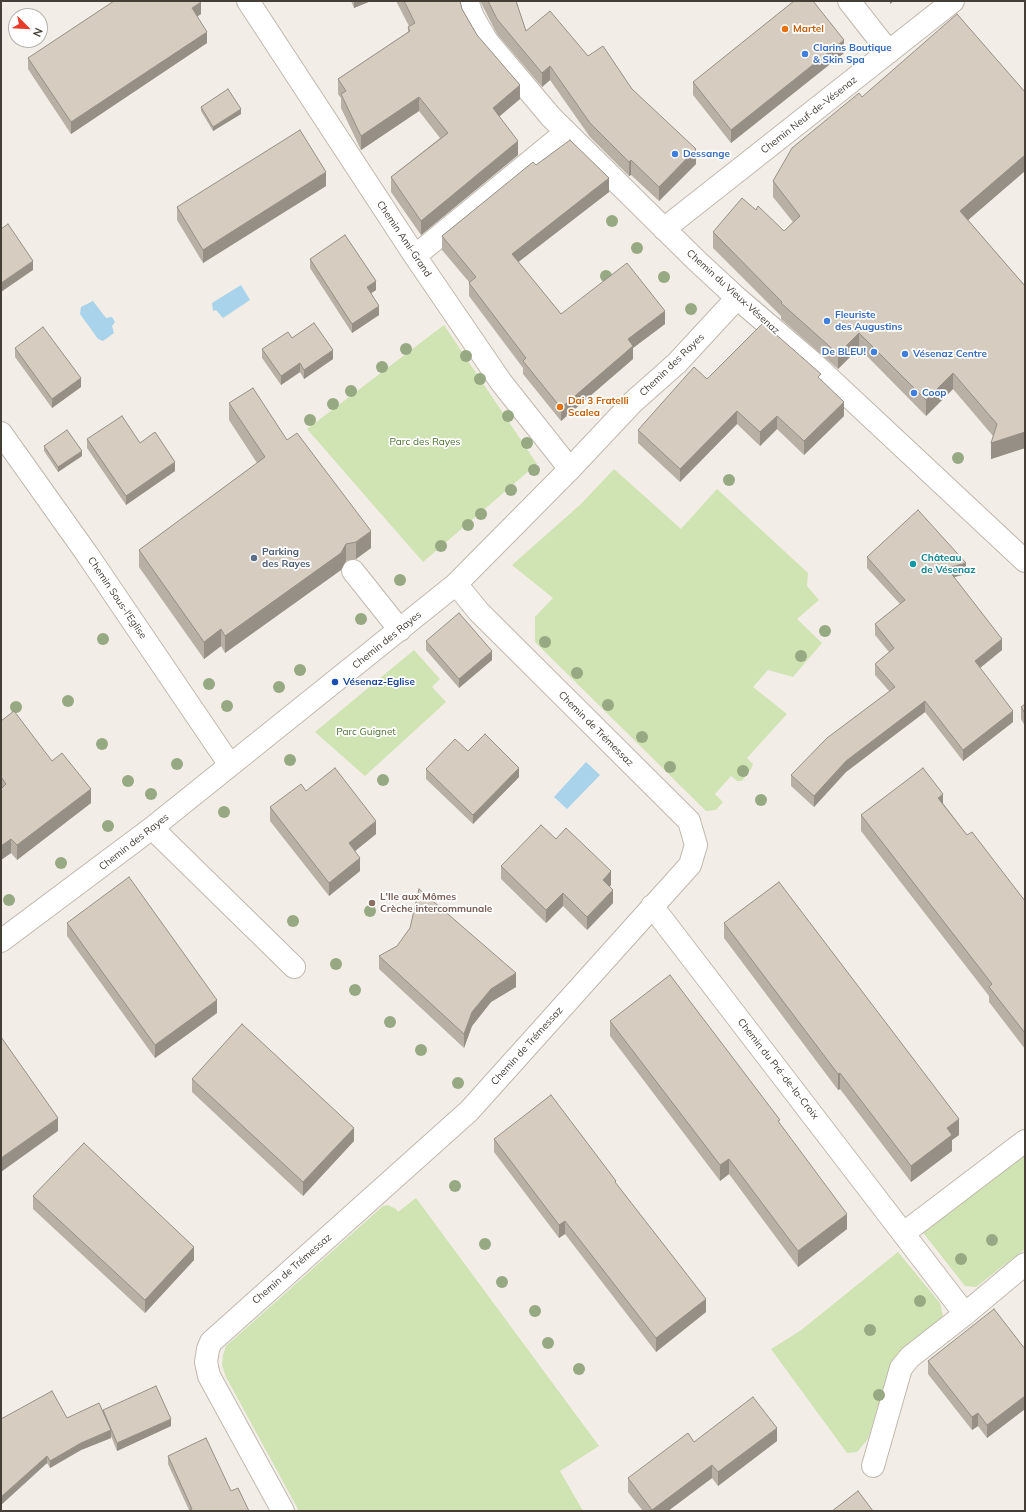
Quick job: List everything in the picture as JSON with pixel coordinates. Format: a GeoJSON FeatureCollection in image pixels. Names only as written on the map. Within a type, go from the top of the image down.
{"type":"FeatureCollection","features":[{"type":"Feature","properties":{"kind":"street","name":"Chemin Ami-Grand"},"geometry":{"type":"LineString","coordinates":[[248,1],[415,256],[500,382],[570,469]]}},
{"type":"Feature","properties":{"kind":"street","name":"Chemin du Vieux-Vésenaz"},"geometry":{"type":"LineString","coordinates":[[467,1],[473,18],[487,41],[536,101],[566,132],[664,229],[737,298],[812,362],[1025,561]]}},
{"type":"Feature","properties":{"kind":"street"},"geometry":{"type":"LineString","coordinates":[[849,1],[889,52]]}},
{"type":"Feature","properties":{"kind":"street","name":"Chemin Neuf-de-Vésenaz"},"geometry":{"type":"LineString","coordinates":[[664,229],[953,1]]}},
{"type":"Feature","properties":{"kind":"street"},"geometry":{"type":"LineString","coordinates":[[415,256],[566,132]]}},
{"type":"Feature","properties":{"kind":"street","name":"Chemin des Rayes"},"geometry":{"type":"LineString","coordinates":[[1,941],[152,828],[456,584],[634,402],[677,363],[737,298]]}},
{"type":"Feature","properties":{"kind":"street","name":"Chemin Sous-l'Eglise"},"geometry":{"type":"LineString","coordinates":[[1,433],[87,554],[230,765]]}},
{"type":"Feature","properties":{"kind":"street"},"geometry":{"type":"LineString","coordinates":[[353,571],[400,630]]}},
{"type":"Feature","properties":{"kind":"street","name":"Chemin de Trémessaz"},"geometry":{"type":"LineString","coordinates":[[283,1511],[209,1376],[206,1362],[208,1349],[211,1342],[469,1111],[690,864],[696,845],[689,821],[479,612],[456,584]]}},
{"type":"Feature","properties":{"kind":"street"},"geometry":{"type":"LineString","coordinates":[[152,828],[294,967]]}},
{"type":"Feature","properties":{"kind":"street","name":"Chemin du Pré-de-la-Croix"},"geometry":{"type":"LineString","coordinates":[[652,906],[965,1314]]}},
{"type":"Feature","properties":{"kind":"street"},"geometry":{"type":"LineString","coordinates":[[904,1233],[1025,1141]]}},
{"type":"Feature","properties":{"kind":"street"},"geometry":{"type":"LineString","coordinates":[[873,1466],[901,1368],[910,1357],[1025,1264]]}},
{"type":"Feature","properties":{"kind":"green space","name":"Parc des Rayes"},"geometry":{"type":"Polygon","coordinates":[[[444,325],[537,464],[423,562],[307,429],[444,325]]]}},
{"type":"Feature","properties":{"kind":"green space"},"geometry":{"type":"Polygon","coordinates":[[[614,469],[681,529],[717,489],[808,573],[807,586],[819,600],[797,619],[822,643],[793,677],[768,670],[753,687],[787,714],[747,758],[753,764],[742,781],[737,781],[731,776],[715,794],[723,802],[716,810],[706,811],[535,642],[535,617],[553,598],[512,565],[581,504],[614,469]]]}},
{"type":"Feature","properties":{"kind":"green space","name":"Parc Guignet"},"geometry":{"type":"Polygon","coordinates":[[[414,650],[440,679],[432,687],[446,702],[365,776],[315,732],[414,650]]]}},
{"type":"Feature","properties":{"kind":"green space"},"geometry":{"type":"Polygon","coordinates":[[[1025,1151],[1025,1249],[976,1287],[965,1286],[921,1230],[1025,1151]]]}},
{"type":"Feature","properties":{"kind":"green space"},"geometry":{"type":"Polygon","coordinates":[[[416,1198],[599,1446],[560,1471],[583,1511],[299,1511],[226,1377],[222,1365],[226,1346],[383,1206],[388,1205],[396,1209],[398,1212],[416,1198]]]}},
{"type":"Feature","properties":{"kind":"green space"},"geometry":{"type":"Polygon","coordinates":[[[898,1252],[940,1303],[943,1316],[939,1322],[903,1349],[892,1362],[868,1439],[857,1452],[847,1453],[771,1349],[800,1331],[898,1252]]]}},
{"type":"Feature","properties":{"kind":"water"},"geometry":{"type":"Polygon","coordinates":[[[241,285],[250,300],[223,318],[216,310],[213,311],[212,303],[241,285]]]}},
{"type":"Feature","properties":{"kind":"water"},"geometry":{"type":"Polygon","coordinates":[[[93,301],[106,318],[112,317],[115,322],[112,326],[114,333],[103,341],[98,339],[80,314],[81,307],[93,301]]]}},
{"type":"Feature","properties":{"kind":"water"},"geometry":{"type":"Polygon","coordinates":[[[586,762],[600,775],[567,809],[554,797],[586,762]]]}},
{"type":"Feature","properties":{"kind":"building"},"geometry":{"type":"Polygon","coordinates":[[[114,1],[200,1],[201,2],[192,8],[207,32],[71,122],[28,58],[43,48],[48,48],[48,45],[114,1]]]}},
{"type":"Feature","properties":{"kind":"building"},"geometry":{"type":"Polygon","coordinates":[[[404,1],[460,1],[462,9],[477,35],[520,85],[493,108],[518,141],[421,221],[391,177],[448,133],[419,97],[361,136],[341,94],[346,91],[338,79],[410,31],[408,27],[415,23],[404,1]]]}},
{"type":"Feature","properties":{"kind":"building"},"geometry":{"type":"Polygon","coordinates":[[[488,1],[516,1],[526,31],[550,11],[588,56],[603,46],[632,89],[696,149],[659,187],[631,160],[629,162],[590,123],[550,66],[542,73],[497,19],[488,1]]]}},
{"type":"Feature","properties":{"kind":"building"},"geometry":{"type":"Polygon","coordinates":[[[794,1],[813,1],[844,40],[731,130],[693,82],[794,1]]]}},
{"type":"Feature","properties":{"kind":"building"},"geometry":{"type":"Polygon","coordinates":[[[957,14],[1025,92],[1025,155],[960,211],[1025,286],[1025,432],[991,443],[997,424],[953,373],[926,400],[859,333],[838,354],[781,303],[782,302],[713,232],[742,198],[756,210],[758,206],[784,231],[800,216],[773,181],[792,148],[859,93],[862,97],[957,14]]]}},
{"type":"Feature","properties":{"kind":"building"},"geometry":{"type":"Polygon","coordinates":[[[228,89],[241,109],[213,127],[201,107],[228,89]]]}},
{"type":"Feature","properties":{"kind":"building"},"geometry":{"type":"Polygon","coordinates":[[[300,130],[326,172],[203,250],[177,207],[300,130]]]}},
{"type":"Feature","properties":{"kind":"building"},"geometry":{"type":"Polygon","coordinates":[[[570,140],[609,178],[512,254],[561,314],[627,263],[665,311],[628,339],[633,346],[561,408],[523,361],[526,358],[469,283],[476,277],[442,236],[533,162],[536,165],[570,140]]]}},
{"type":"Feature","properties":{"kind":"building"},"geometry":{"type":"Polygon","coordinates":[[[8,224],[33,261],[1,283],[1,229],[8,224]]]}},
{"type":"Feature","properties":{"kind":"building"},"geometry":{"type":"Polygon","coordinates":[[[345,235],[376,281],[367,287],[379,306],[352,324],[310,259],[345,235]]]}},
{"type":"Feature","properties":{"kind":"building"},"geometry":{"type":"Polygon","coordinates":[[[314,323],[333,350],[304,370],[300,363],[281,376],[262,349],[288,332],[292,338],[314,323]]]}},
{"type":"Feature","properties":{"kind":"building"},"geometry":{"type":"Polygon","coordinates":[[[763,323],[821,374],[818,377],[844,402],[804,441],[777,416],[760,432],[737,411],[680,469],[638,430],[694,367],[707,379],[763,323]]]}},
{"type":"Feature","properties":{"kind":"building"},"geometry":{"type":"Polygon","coordinates":[[[43,327],[81,378],[52,399],[15,348],[43,327]]]}},
{"type":"Feature","properties":{"kind":"building"},"geometry":{"type":"Polygon","coordinates":[[[253,388],[287,440],[297,433],[371,531],[356,542],[346,544],[341,553],[225,636],[221,629],[204,642],[139,550],[265,457],[229,403],[253,388]]]}},
{"type":"Feature","properties":{"kind":"building"},"geometry":{"type":"Polygon","coordinates":[[[122,416],[140,443],[155,432],[175,462],[126,496],[87,439],[122,416]]]}},
{"type":"Feature","properties":{"kind":"building"},"geometry":{"type":"Polygon","coordinates":[[[67,430],[82,451],[58,467],[44,446],[67,430]]]}},
{"type":"Feature","properties":{"kind":"building"},"geometry":{"type":"Polygon","coordinates":[[[918,510],[966,563],[947,568],[1002,639],[975,661],[1013,711],[963,750],[925,701],[846,761],[814,796],[791,775],[827,738],[895,687],[875,664],[894,648],[875,624],[905,600],[867,557],[918,510]]]}},
{"type":"Feature","properties":{"kind":"building"},"geometry":{"type":"Polygon","coordinates":[[[459,613],[492,651],[459,679],[426,641],[459,613]]]}},
{"type":"Feature","properties":{"kind":"building"},"geometry":{"type":"Polygon","coordinates":[[[1025,704],[1025,713],[1021,707],[1025,704]]]}},
{"type":"Feature","properties":{"kind":"building"},"geometry":{"type":"Polygon","coordinates":[[[14,711],[52,761],[62,753],[91,789],[17,845],[11,839],[1,846],[1,789],[6,784],[1,777],[1,721],[14,711]]]}},
{"type":"Feature","properties":{"kind":"building"},"geometry":{"type":"Polygon","coordinates":[[[485,734],[519,768],[473,815],[426,769],[455,739],[468,751],[485,734]]]}},
{"type":"Feature","properties":{"kind":"building"},"geometry":{"type":"Polygon","coordinates":[[[335,768],[376,821],[349,843],[360,858],[329,883],[270,807],[301,784],[306,791],[335,768]]]}},
{"type":"Feature","properties":{"kind":"building"},"geometry":{"type":"Polygon","coordinates":[[[923,768],[943,794],[938,798],[967,835],[972,832],[1025,901],[1025,1033],[989,987],[992,984],[861,815],[923,768]]]}},
{"type":"Feature","properties":{"kind":"building"},"geometry":{"type":"Polygon","coordinates":[[[541,825],[556,839],[566,828],[611,871],[603,880],[613,890],[587,917],[563,893],[546,910],[501,866],[541,825]]]}},
{"type":"Feature","properties":{"kind":"building"},"geometry":{"type":"Polygon","coordinates":[[[129,877],[217,1000],[155,1045],[67,923],[129,877]]]}},
{"type":"Feature","properties":{"kind":"building"},"geometry":{"type":"Polygon","coordinates":[[[779,882],[959,1119],[947,1128],[952,1135],[911,1166],[840,1073],[838,1074],[724,923],[779,882]]]}},
{"type":"Feature","properties":{"kind":"building"},"geometry":{"type":"Polygon","coordinates":[[[419,889],[516,973],[491,989],[472,1012],[464,1034],[379,956],[397,946],[410,928],[419,889]]]}},
{"type":"Feature","properties":{"kind":"building"},"geometry":{"type":"Polygon","coordinates":[[[670,975],[780,1120],[778,1121],[847,1214],[798,1251],[729,1159],[720,1165],[610,1021],[670,975]]]}},
{"type":"Feature","properties":{"kind":"building"},"geometry":{"type":"Polygon","coordinates":[[[242,1024],[354,1128],[303,1182],[192,1079],[242,1024]]]}},
{"type":"Feature","properties":{"kind":"building"},"geometry":{"type":"Polygon","coordinates":[[[1,1037],[58,1118],[1,1158],[1,1037]]]}},
{"type":"Feature","properties":{"kind":"building"},"geometry":{"type":"Polygon","coordinates":[[[551,1095],[616,1181],[615,1182],[706,1299],[656,1338],[565,1221],[559,1225],[494,1139],[551,1095]]]}},
{"type":"Feature","properties":{"kind":"building"},"geometry":{"type":"Polygon","coordinates":[[[84,1143],[194,1247],[145,1300],[33,1196],[84,1143]]]}},
{"type":"Feature","properties":{"kind":"building"},"geometry":{"type":"Polygon","coordinates":[[[994,1309],[1025,1349],[1025,1396],[987,1425],[978,1413],[972,1417],[928,1361],[994,1309]]]}},
{"type":"Feature","properties":{"kind":"building"},"geometry":{"type":"Polygon","coordinates":[[[156,1386],[171,1419],[117,1443],[103,1410],[156,1386]]]}},
{"type":"Feature","properties":{"kind":"building"},"geometry":{"type":"Polygon","coordinates":[[[52,1391],[67,1418],[99,1403],[111,1430],[81,1443],[50,1461],[47,1456],[1,1497],[1,1419],[52,1391]]]}},
{"type":"Feature","properties":{"kind":"building"},"geometry":{"type":"Polygon","coordinates":[[[753,1397],[777,1428],[718,1472],[712,1465],[652,1510],[628,1478],[688,1433],[694,1442],[753,1397]]]}},
{"type":"Feature","properties":{"kind":"building"},"geometry":{"type":"Polygon","coordinates":[[[206,1438],[231,1491],[238,1488],[249,1511],[187,1511],[192,1509],[168,1456],[206,1438]]]}},
{"type":"Feature","properties":{"kind":"building"},"geometry":{"type":"Polygon","coordinates":[[[858,1491],[873,1511],[832,1511],[858,1491]]]}},
{"type":"Feature","properties":{"kind":"place","name":"Martel"},"geometry":{"type":"Point","coordinates":[785,29]}},
{"type":"Feature","properties":{"kind":"place","name":"Clarins Boutique & Skin Spa"},"geometry":{"type":"Point","coordinates":[805,54]}},
{"type":"Feature","properties":{"kind":"place","name":"Dessange"},"geometry":{"type":"Point","coordinates":[675,154]}},
{"type":"Feature","properties":{"kind":"place","name":"Fleuriste des Augustins"},"geometry":{"type":"Point","coordinates":[827,321]}},
{"type":"Feature","properties":{"kind":"place","name":"De BLEU!"},"geometry":{"type":"Point","coordinates":[874,352]}},
{"type":"Feature","properties":{"kind":"place","name":"Vésenaz Centre"},"geometry":{"type":"Point","coordinates":[905,354]}},
{"type":"Feature","properties":{"kind":"place","name":"Coop"},"geometry":{"type":"Point","coordinates":[914,393]}},
{"type":"Feature","properties":{"kind":"place","name":"Dai 3 Fratelli Scalea"},"geometry":{"type":"Point","coordinates":[560,407]}},
{"type":"Feature","properties":{"kind":"place","name":"Parking des Rayes"},"geometry":{"type":"Point","coordinates":[254,558]}},
{"type":"Feature","properties":{"kind":"place","name":"Château de Vésenaz"},"geometry":{"type":"Point","coordinates":[913,564]}},
{"type":"Feature","properties":{"kind":"place","name":"Vésenaz-Eglise"},"geometry":{"type":"Point","coordinates":[335,682]}},
{"type":"Feature","properties":{"kind":"place","name":"L'Ile aux Mômes Crèche intercommunale"},"geometry":{"type":"Point","coordinates":[372,903]}}]}
